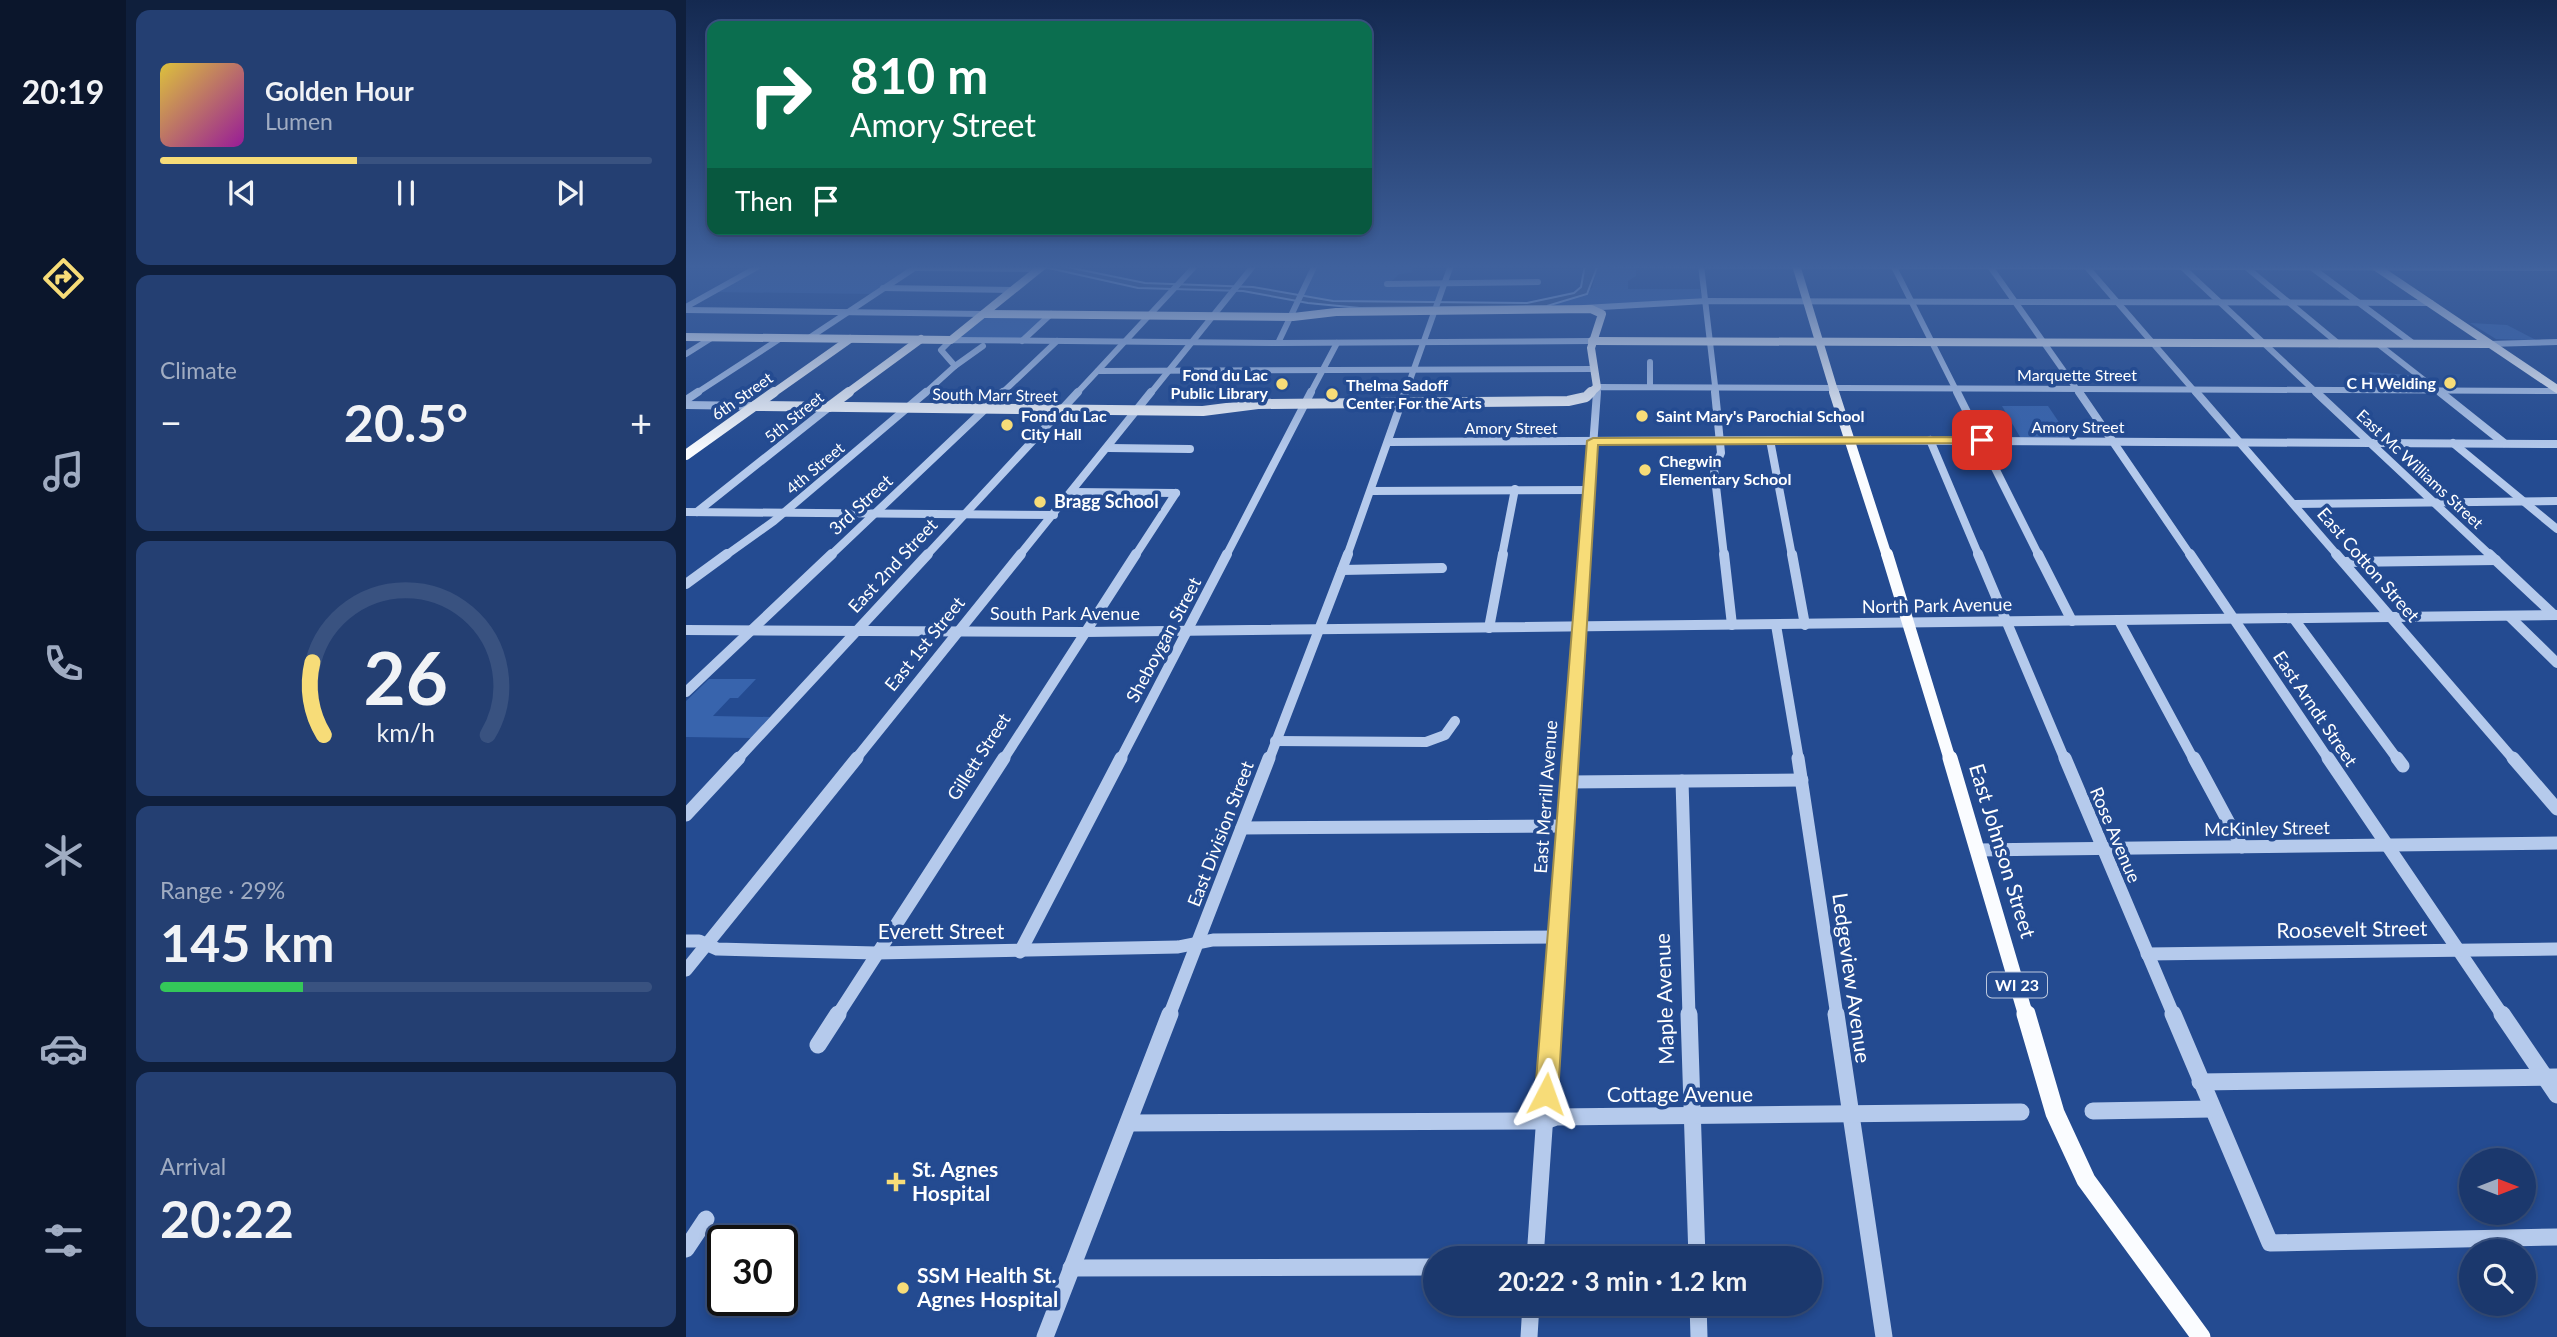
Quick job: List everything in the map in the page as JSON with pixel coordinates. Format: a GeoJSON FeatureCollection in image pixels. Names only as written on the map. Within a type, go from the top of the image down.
{"type":"FeatureCollection","features":[{"type":"Feature","properties":{"kind":"main road"},"geometry":{"type":"LineString","coordinates":[[686,337],[951,340],[967,327]]}},
{"type":"Feature","properties":{"kind":"main road"},"geometry":{"type":"LineString","coordinates":[[1817,327],[1821,342]]}},
{"type":"Feature","properties":{"kind":"main road"},"geometry":{"type":"LineString","coordinates":[[2466,327],[2557,390]]}},
{"type":"Feature","properties":{"kind":"main road"},"geometry":{"type":"LineString","coordinates":[[1599,328],[1599,335],[1608,340]]}},
{"type":"Feature","properties":{"kind":"main road"},"geometry":{"type":"LineString","coordinates":[[1591,344],[1599,328]]}},
{"type":"Feature","properties":{"kind":"main road","name":"6th Street"},"geometry":{"type":"LineString","coordinates":[[686,454],[850,339]]}},
{"type":"Feature","properties":{"kind":"main road"},"geometry":{"type":"LineString","coordinates":[[886,339],[903,343],[905,350]]}},
{"type":"Feature","properties":{"kind":"main road","name":"5th Street"},"geometry":{"type":"LineString","coordinates":[[829,407],[921,339]]}},
{"type":"Feature","properties":{"kind":"main road"},"geometry":{"type":"LineString","coordinates":[[1591,344],[1608,340],[2489,344]]}},
{"type":"Feature","properties":{"kind":"main road","name":"WI 23"},"geometry":{"type":"LineString","coordinates":[[1821,342],[1833,388]]}},
{"type":"Feature","properties":{"kind":"main road","name":"East Merrill Avenue"},"geometry":{"type":"LineString","coordinates":[[1591,344],[1597,387]]}},
{"type":"Feature","properties":{"kind":"main road"},"geometry":{"type":"LineString","coordinates":[[1568,401],[1586,397],[1597,387]]}},
{"type":"Feature","properties":{"kind":"main road","name":"East Johnson Street"},"geometry":{"type":"LineString","coordinates":[[1833,388],[1909,624],[2055,1113],[2086,1180],[2201,1337]]}},
{"type":"Feature","properties":{"kind":"main road"},"geometry":{"type":"LineString","coordinates":[[848,391],[844,401],[861,408]]}},
{"type":"Feature","properties":{"kind":"main road","name":"South Marr Street"},"geometry":{"type":"LineString","coordinates":[[755,406],[1203,411],[1258,404],[1568,401]]}},
{"type":"Feature","properties":{"kind":"street"},"geometry":{"type":"LineString","coordinates":[[809,338],[825,327]]}},
{"type":"Feature","properties":{"kind":"street"},"geometry":{"type":"LineString","coordinates":[[1022,341],[1037,327]]}},
{"type":"Feature","properties":{"kind":"street","name":"East 2nd Street"},"geometry":{"type":"LineString","coordinates":[[686,815],[1138,327]]}},
{"type":"Feature","properties":{"kind":"street","name":"East 1st Street"},"geometry":{"type":"LineString","coordinates":[[686,970],[957,631],[1140,411],[1205,327]]}},
{"type":"Feature","properties":{"kind":"street"},"geometry":{"type":"LineString","coordinates":[[1278,343],[1286,327]]}},
{"type":"Feature","properties":{"kind":"street","name":"East Division Street"},"geometry":{"type":"LineString","coordinates":[[1045,1337],[1342,570],[1429,327]]}},
{"type":"Feature","properties":{"kind":"street"},"geometry":{"type":"LineString","coordinates":[[1709,327],[1721,440],[1721,453],[1714,469],[1732,625]]}},
{"type":"Feature","properties":{"kind":"street"},"geometry":{"type":"LineString","coordinates":[[1925,327],[2072,621]]}},
{"type":"Feature","properties":{"kind":"street","name":"East Arndt Street"},"geometry":{"type":"LineString","coordinates":[[2032,327],[2113,441],[2458,950],[2551,1077],[2557,1095]]}},
{"type":"Feature","properties":{"kind":"street","name":"East Cotton Street"},"geometry":{"type":"LineString","coordinates":[[2140,327],[2557,809]]}},
{"type":"Feature","properties":{"kind":"street","name":"East Mc Williams Street"},"geometry":{"type":"LineString","coordinates":[[2248,327],[2555,615]]}},
{"type":"Feature","properties":{"kind":"street"},"geometry":{"type":"LineString","coordinates":[[2319,327],[2339,344]]}},
{"type":"Feature","properties":{"kind":"street"},"geometry":{"type":"LineString","coordinates":[[2392,327],[2414,344]]}},
{"type":"Feature","properties":{"kind":"street"},"geometry":{"type":"LineString","coordinates":[[686,354],[713,337]]}},
{"type":"Feature","properties":{"kind":"street"},"geometry":{"type":"LineString","coordinates":[[686,403],[781,338]]}},
{"type":"Feature","properties":{"kind":"street"},"geometry":{"type":"LineString","coordinates":[[959,364],[941,350],[951,340],[1591,344]]}},
{"type":"Feature","properties":{"kind":"street","name":"3rd Street"},"geometry":{"type":"LineString","coordinates":[[686,692],[1057,341]]}},
{"type":"Feature","properties":{"kind":"street","name":"Sheboygan Street"},"geometry":{"type":"LineString","coordinates":[[1020,952],[1337,343]]}},
{"type":"Feature","properties":{"kind":"street"},"geometry":{"type":"LineString","coordinates":[[2378,344],[2504,443]]}},
{"type":"Feature","properties":{"kind":"street"},"geometry":{"type":"LineString","coordinates":[[2489,344],[2557,344]]}},
{"type":"Feature","properties":{"kind":"street","name":"4th Street"},"geometry":{"type":"LineString","coordinates":[[686,584],[784,513],[983,346]]}},
{"type":"Feature","properties":{"kind":"street"},"geometry":{"type":"LineString","coordinates":[[1650,362],[1650,387]]}},
{"type":"Feature","properties":{"kind":"street"},"geometry":{"type":"LineString","coordinates":[[1098,371],[1594,369]]}},
{"type":"Feature","properties":{"kind":"street","name":"Marquette Street"},"geometry":{"type":"LineString","coordinates":[[1597,387],[2557,390]]}},
{"type":"Feature","properties":{"kind":"street","name":"East Merrill Avenue"},"geometry":{"type":"LineString","coordinates":[[1536,1246],[1597,387]]}},
{"type":"Feature","properties":{"kind":"street","name":"South Marr Street"},"geometry":{"type":"LineString","coordinates":[[1568,401],[1597,402]]}},
{"type":"Feature","properties":{"kind":"street","name":"South Marr Street"},"geometry":{"type":"LineString","coordinates":[[686,403],[755,406]]}},
{"type":"Feature","properties":{"kind":"street","name":"5th Street"},"geometry":{"type":"LineString","coordinates":[[686,519],[691,512],[829,407]]}},
{"type":"Feature","properties":{"kind":"street"},"geometry":{"type":"LineString","coordinates":[[1770,440],[1805,625]]}},
{"type":"Feature","properties":{"kind":"street","name":"Rose Avenue"},"geometry":{"type":"LineString","coordinates":[[1930,440],[2211,1110],[2270,1243],[2557,1237]]}},
{"type":"Feature","properties":{"kind":"street","name":"Amory Street"},"geometry":{"type":"LineString","coordinates":[[1389,442],[1982,440],[2557,444]]}},
{"type":"Feature","properties":{"kind":"street"},"geometry":{"type":"LineString","coordinates":[[2453,443],[2557,529]]}},
{"type":"Feature","properties":{"kind":"street"},"geometry":{"type":"LineString","coordinates":[[1109,448],[1190,449]]}},
{"type":"Feature","properties":{"kind":"street"},"geometry":{"type":"LineString","coordinates":[[1489,628],[1515,489]]}},
{"type":"Feature","properties":{"kind":"street"},"geometry":{"type":"LineString","coordinates":[[1371,491],[1590,489]]}},
{"type":"Feature","properties":{"kind":"street","name":"Gillett Street"},"geometry":{"type":"LineString","coordinates":[[818,1045],[1176,493],[1072,492]]}},
{"type":"Feature","properties":{"kind":"street"},"geometry":{"type":"LineString","coordinates":[[2294,504],[2557,501]]}},
{"type":"Feature","properties":{"kind":"street"},"geometry":{"type":"LineString","coordinates":[[691,512],[1054,515]]}},
{"type":"Feature","properties":{"kind":"street"},"geometry":{"type":"LineString","coordinates":[[2344,562],[2496,560]]}},
{"type":"Feature","properties":{"kind":"street"},"geometry":{"type":"LineString","coordinates":[[1342,570],[1442,568]]}},
{"type":"Feature","properties":{"kind":"street","name":"North Park Avenue"},"geometry":{"type":"LineString","coordinates":[[1318,630],[2555,615]]}},
{"type":"Feature","properties":{"kind":"street"},"geometry":{"type":"LineString","coordinates":[[2514,616],[2557,653]]}},
{"type":"Feature","properties":{"kind":"street"},"geometry":{"type":"LineString","coordinates":[[2514,616],[2557,663]]}},
{"type":"Feature","properties":{"kind":"street"},"geometry":{"type":"LineString","coordinates":[[2294,619],[2403,766]]}},
{"type":"Feature","properties":{"kind":"street"},"geometry":{"type":"LineString","coordinates":[[2119,621],[2242,847]]}},
{"type":"Feature","properties":{"kind":"street","name":"Ledgeview Avenue"},"geometry":{"type":"LineString","coordinates":[[1776,625],[1802,780],[1849,1114],[1884,1337]]}},
{"type":"Feature","properties":{"kind":"street","name":"South Park Avenue"},"geometry":{"type":"LineString","coordinates":[[686,630],[1318,630]]}},
{"type":"Feature","properties":{"kind":"street"},"geometry":{"type":"LineString","coordinates":[[1275,741],[1426,741],[1445,735],[1455,721]]}},
{"type":"Feature","properties":{"kind":"street"},"geometry":{"type":"LineString","coordinates":[[1568,782],[1802,780]]}},
{"type":"Feature","properties":{"kind":"street","name":"Maple Avenue"},"geometry":{"type":"LineString","coordinates":[[1682,781],[1697,1246]]}},
{"type":"Feature","properties":{"kind":"street"},"geometry":{"type":"LineString","coordinates":[[1242,828],[1565,826]]}},
{"type":"Feature","properties":{"kind":"street","name":"McKinley Street"},"geometry":{"type":"LineString","coordinates":[[1977,850],[2557,843]]}},
{"type":"Feature","properties":{"kind":"street","name":"Everett Street"},"geometry":{"type":"LineString","coordinates":[[686,941],[699,941],[717,949],[876,953],[1178,947],[1198,942],[1556,937]]}},
{"type":"Feature","properties":{"kind":"street","name":"Roosevelt Street"},"geometry":{"type":"LineString","coordinates":[[2147,954],[2557,949]]}},
{"type":"Feature","properties":{"kind":"street"},"geometry":{"type":"LineString","coordinates":[[2200,1082],[2551,1077]]}},
{"type":"Feature","properties":{"kind":"street"},"geometry":{"type":"LineString","coordinates":[[2093,1111],[2211,1110]]}},
{"type":"Feature","properties":{"kind":"street","name":"Cottage Avenue"},"geometry":{"type":"LineString","coordinates":[[1129,1123],[1545,1121],[1556,1117],[2021,1112]]}},
{"type":"Feature","properties":{"kind":"street"},"geometry":{"type":"LineString","coordinates":[[686,1249],[706,1219]]}},
{"type":"Feature","properties":{"kind":"street"},"geometry":{"type":"LineString","coordinates":[[1071,1268],[1423,1267]]}},
{"type":"Feature","properties":{"kind":"street"},"geometry":{"type":"LineString","coordinates":[[1529,1337],[1530,1316]]}},
{"type":"Feature","properties":{"kind":"street"},"geometry":{"type":"LineString","coordinates":[[1698,1316],[1699,1337]]}},
{"type":"Feature","properties":{"kind":"shaded area"},"geometry":{"type":"Polygon","coordinates":[[[967,327],[1037,327],[1022,341],[951,340],[967,327]]]}},
{"type":"Feature","properties":{"kind":"shaded area"},"geometry":{"type":"Polygon","coordinates":[[[2477,327],[2512,327],[2536,340],[2496,339],[2477,327]]]}},
{"type":"Feature","properties":{"kind":"shaded area"},"geometry":{"type":"Polygon","coordinates":[[[2368,372],[2410,375],[2425,387],[2386,387],[2368,372]]]}},
{"type":"Feature","properties":{"kind":"shaded area"},"geometry":{"type":"Polygon","coordinates":[[[2002,406],[2048,406],[2069,437],[2020,437],[2002,406]]]}},
{"type":"Feature","properties":{"kind":"shaded area"},"geometry":{"type":"Polygon","coordinates":[[[709,679],[756,679],[738,698],[730,698],[713,716],[770,717],[751,738],[686,737],[686,701],[709,679]]]}},
{"type":"Feature","properties":{"kind":"place","name":"C H Welding"},"geometry":{"type":"Point","coordinates":[2450,383]}},
{"type":"Feature","properties":{"kind":"place","name":"Fond du Lac Public Library"},"geometry":{"type":"Point","coordinates":[1282,384]}},
{"type":"Feature","properties":{"kind":"place","name":"Thelma Sadoff Center For the Arts"},"geometry":{"type":"Point","coordinates":[1332,394]}},
{"type":"Feature","properties":{"kind":"place","name":"Saint Mary's Parochial School"},"geometry":{"type":"Point","coordinates":[1642,416]}},
{"type":"Feature","properties":{"kind":"place","name":"Fond du Lac City Hall"},"geometry":{"type":"Point","coordinates":[1007,425]}},
{"type":"Feature","properties":{"kind":"place","name":"Chegwin Elementary School"},"geometry":{"type":"Point","coordinates":[1645,470]}},
{"type":"Feature","properties":{"kind":"place","name":"Bragg School"},"geometry":{"type":"Point","coordinates":[1040,502]}},
{"type":"Feature","properties":{"kind":"place","name":"St. Agnes Hospital"},"geometry":{"type":"Point","coordinates":[896,1182]}},
{"type":"Feature","properties":{"kind":"place","name":"SSM Health St. Agnes Hospital"},"geometry":{"type":"Point","coordinates":[903,1288]}},
{"type":"Feature","properties":{"kind":"route"},"geometry":{"type":"LineString","coordinates":[[1546,1094],[1593,441],[1982,440]]}}]}
